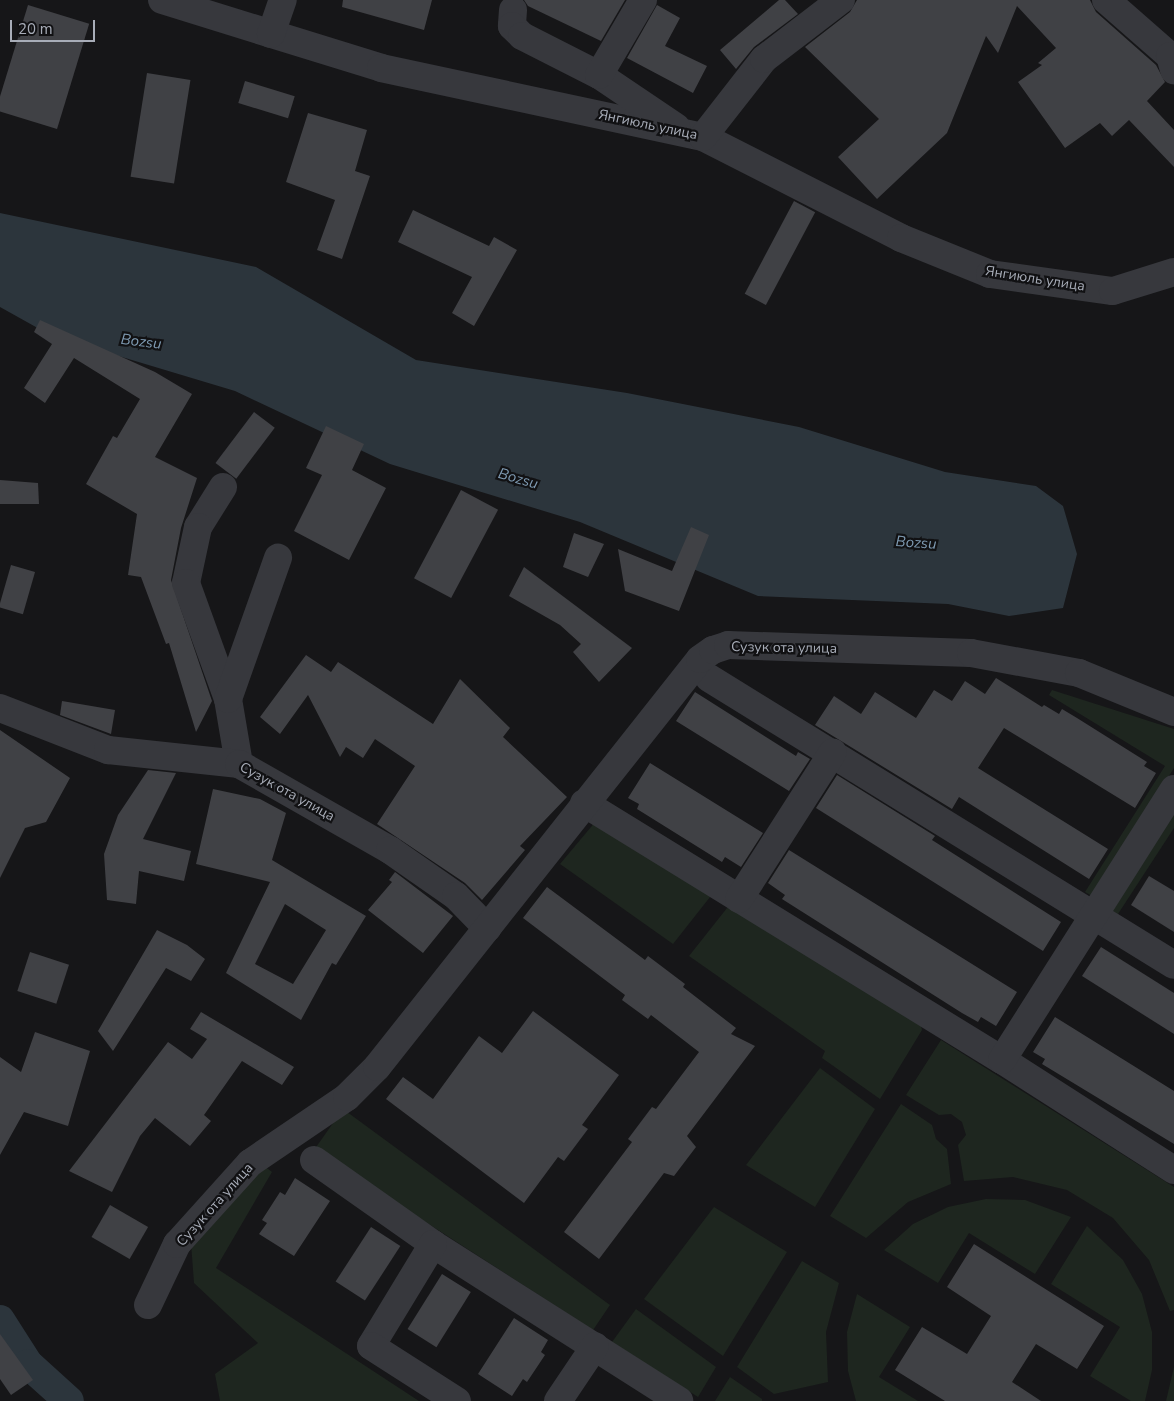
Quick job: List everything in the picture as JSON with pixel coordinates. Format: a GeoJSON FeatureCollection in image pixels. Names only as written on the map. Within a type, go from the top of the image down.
{"type":"FeatureCollection","features":[{"type":"Feature","properties":{"kind":"street","name":"Янгиюль улица"},"geometry":{"type":"LineString","coordinates":[[162,0],[381,68],[694,135],[901,238],[990,274],[1113,291],[1174,272]]}},
{"type":"Feature","properties":{"kind":"street"},"geometry":{"type":"LineString","coordinates":[[271,34],[283,0]]}},
{"type":"Feature","properties":{"kind":"street"},"geometry":{"type":"LineString","coordinates":[[599,75],[643,0]]}},
{"type":"Feature","properties":{"kind":"street"},"geometry":{"type":"LineString","coordinates":[[513,10],[512,26],[522,36],[599,75],[694,135],[764,59],[841,0]]}},
{"type":"Feature","properties":{"kind":"street"},"geometry":{"type":"LineString","coordinates":[[1106,0],[1170,56],[1174,70]]}},
{"type":"Feature","properties":{"kind":"street"},"geometry":{"type":"LineString","coordinates":[[223,487],[198,527],[186,583],[228,699],[239,764]]}},
{"type":"Feature","properties":{"kind":"street"},"geometry":{"type":"LineString","coordinates":[[228,699],[278,558]]}},
{"type":"Feature","properties":{"kind":"street","name":"Сузук ота улица"},"geometry":{"type":"LineString","coordinates":[[148,1305],[177,1244],[250,1163],[347,1097],[377,1067],[584,803],[700,659],[713,650],[728,646],[971,652],[1079,673],[1174,712]]}},
{"type":"Feature","properties":{"kind":"street"},"geometry":{"type":"LineString","coordinates":[[709,678],[833,752],[1174,965]]}},
{"type":"Feature","properties":{"kind":"street","name":"Сузук ота улица"},"geometry":{"type":"LineString","coordinates":[[0,708],[108,750],[239,764],[390,850],[456,896],[487,928]]}},
{"type":"Feature","properties":{"kind":"street"},"geometry":{"type":"LineString","coordinates":[[739,899],[833,752]]}},
{"type":"Feature","properties":{"kind":"street"},"geometry":{"type":"LineString","coordinates":[[1002,1060],[1174,789]]}},
{"type":"Feature","properties":{"kind":"street"},"geometry":{"type":"LineString","coordinates":[[584,803],[1002,1060],[1174,1170]]}},
{"type":"Feature","properties":{"kind":"street"},"geometry":{"type":"LineString","coordinates":[[314,1160],[433,1244],[679,1401]]}},
{"type":"Feature","properties":{"kind":"street"},"geometry":{"type":"LineString","coordinates":[[433,1244],[371,1346],[457,1401]]}},
{"type":"Feature","properties":{"kind":"street"},"geometry":{"type":"LineString","coordinates":[[558,1401],[595,1346]]}},
{"type":"Feature","properties":{"kind":"shaded area"},"geometry":{"type":"Polygon","coordinates":[[[1052,690],[1174,729],[1174,768],[1092,896],[1085,892],[1165,766],[1049,695],[1052,690]]]}},
{"type":"Feature","properties":{"kind":"shaded area"},"geometry":{"type":"Polygon","coordinates":[[[1174,809],[1174,828],[1118,914],[1111,910],[1174,809]]]}},
{"type":"Feature","properties":{"kind":"shaded area"},"geometry":{"type":"Polygon","coordinates":[[[596,821],[714,892],[673,944],[560,864],[596,821]]]}},
{"type":"Feature","properties":{"kind":"shaded area"},"geometry":{"type":"Polygon","coordinates":[[[731,903],[920,1021],[922,1030],[880,1099],[822,1058],[825,1051],[689,956],[731,903]]]}},
{"type":"Feature","properties":{"kind":"shaded area"},"geometry":{"type":"Polygon","coordinates":[[[941,1040],[1174,1187],[1174,1310],[1170,1311],[1149,1260],[1113,1218],[1067,1190],[1013,1177],[964,1181],[958,1145],[966,1135],[962,1122],[951,1114],[939,1115],[906,1095],[941,1040]]]}},
{"type":"Feature","properties":{"kind":"shaded area"},"geometry":{"type":"Polygon","coordinates":[[[820,1068],[875,1109],[815,1207],[746,1165],[820,1068]]]}},
{"type":"Feature","properties":{"kind":"shaded area"},"geometry":{"type":"Polygon","coordinates":[[[901,1104],[932,1125],[936,1139],[947,1149],[951,1184],[908,1202],[866,1238],[830,1216],[901,1104]]]}},
{"type":"Feature","properties":{"kind":"shaded area"},"geometry":{"type":"Polygon","coordinates":[[[343,1109],[610,1305],[593,1330],[314,1150],[343,1109]]]}},
{"type":"Feature","properties":{"kind":"shaded area"},"geometry":{"type":"Polygon","coordinates":[[[259,1162],[272,1172],[216,1268],[419,1401],[220,1401],[215,1374],[258,1343],[194,1283],[191,1243],[259,1162]]]}},
{"type":"Feature","properties":{"kind":"shaded area"},"geometry":{"type":"Polygon","coordinates":[[[986,1199],[1025,1200],[1071,1217],[1035,1274],[969,1233],[938,1283],[884,1250],[913,1224],[948,1207],[986,1199]]]}},
{"type":"Feature","properties":{"kind":"shaded area"},"geometry":{"type":"Polygon","coordinates":[[[714,1207],[787,1252],[723,1356],[644,1299],[714,1207]]]}},
{"type":"Feature","properties":{"kind":"shaded area"},"geometry":{"type":"Polygon","coordinates":[[[1087,1226],[1123,1260],[1142,1294],[1152,1332],[1152,1370],[1145,1401],[1131,1401],[1090,1376],[1120,1327],[1051,1284],[1087,1226]]]}},
{"type":"Feature","properties":{"kind":"shaded area"},"geometry":{"type":"Polygon","coordinates":[[[802,1261],[839,1283],[826,1332],[828,1382],[774,1394],[737,1367],[802,1261]]]}},
{"type":"Feature","properties":{"kind":"shaded area"},"geometry":{"type":"Polygon","coordinates":[[[857,1294],[910,1327],[879,1377],[918,1401],[856,1401],[848,1371],[847,1332],[857,1294]]]}},
{"type":"Feature","properties":{"kind":"shaded area"},"geometry":{"type":"Polygon","coordinates":[[[636,1309],[716,1367],[698,1397],[612,1342],[636,1309]]]}},
{"type":"Feature","properties":{"kind":"shaded area"},"geometry":{"type":"Polygon","coordinates":[[[1174,1367],[1174,1401],[1166,1401],[1174,1367]]]}},
{"type":"Feature","properties":{"kind":"shaded area"},"geometry":{"type":"Polygon","coordinates":[[[730,1377],[762,1399],[762,1401],[715,1401],[730,1377]]]}},
{"type":"Feature","properties":{"kind":"water","name":"Bozsu"},"geometry":{"type":"Polygon","coordinates":[[[0,213],[256,267],[416,360],[627,393],[799,427],[945,472],[1036,486],[1063,506],[1077,554],[1063,608],[1009,616],[948,604],[758,596],[580,522],[390,464],[235,391],[52,336],[0,307],[0,213]]]}},
{"type":"Feature","properties":{"kind":"building"},"geometry":{"type":"Polygon","coordinates":[[[343,0],[432,0],[424,30],[342,7],[343,0]]]}},
{"type":"Feature","properties":{"kind":"building"},"geometry":{"type":"Polygon","coordinates":[[[524,0],[625,0],[601,41],[528,6],[524,0]]]}},
{"type":"Feature","properties":{"kind":"building"},"geometry":{"type":"Polygon","coordinates":[[[779,0],[785,0],[798,14],[754,47],[736,69],[720,50],[779,0]]]}},
{"type":"Feature","properties":{"kind":"building"},"geometry":{"type":"Polygon","coordinates":[[[857,0],[1090,0],[1096,12],[1156,65],[1165,82],[1147,101],[1174,130],[1174,167],[1129,120],[1112,136],[1100,123],[1065,148],[1018,82],[1042,65],[1038,63],[1056,48],[1017,6],[998,53],[986,36],[947,133],[877,199],[838,157],[879,119],[805,47],[850,12],[857,0]]]}},
{"type":"Feature","properties":{"kind":"building"},"geometry":{"type":"Polygon","coordinates":[[[28,5],[89,24],[57,129],[0,111],[0,97],[28,5]]]}},
{"type":"Feature","properties":{"kind":"building"},"geometry":{"type":"Polygon","coordinates":[[[657,5],[680,18],[665,46],[707,66],[693,93],[627,58],[657,5]]]}},
{"type":"Feature","properties":{"kind":"building"},"geometry":{"type":"Polygon","coordinates":[[[147,73],[190,80],[174,184],[131,177],[147,73]]]}},
{"type":"Feature","properties":{"kind":"building"},"geometry":{"type":"Polygon","coordinates":[[[245,81],[295,96],[288,118],[238,103],[245,81]]]}},
{"type":"Feature","properties":{"kind":"building"},"geometry":{"type":"Polygon","coordinates":[[[308,113],[367,130],[355,171],[370,176],[342,259],[317,250],[335,200],[286,182],[308,113]]]}},
{"type":"Feature","properties":{"kind":"building"},"geometry":{"type":"Polygon","coordinates":[[[794,201],[815,212],[766,305],[745,294],[794,201]]]}},
{"type":"Feature","properties":{"kind":"building"},"geometry":{"type":"Polygon","coordinates":[[[413,210],[489,246],[494,237],[517,250],[474,326],[452,313],[472,277],[398,242],[413,210]]]}},
{"type":"Feature","properties":{"kind":"building"},"geometry":{"type":"Polygon","coordinates":[[[40,320],[155,372],[192,394],[155,457],[197,478],[181,528],[171,580],[212,701],[196,732],[169,643],[166,644],[141,577],[128,575],[137,514],[86,484],[113,436],[117,438],[140,399],[74,358],[45,403],[24,388],[52,344],[34,332],[40,320]]]}},
{"type":"Feature","properties":{"kind":"building"},"geometry":{"type":"Polygon","coordinates":[[[254,412],[275,428],[236,479],[215,463],[254,412]]]}},
{"type":"Feature","properties":{"kind":"building"},"geometry":{"type":"Polygon","coordinates":[[[326,426],[364,444],[352,470],[386,488],[349,560],[294,531],[322,475],[306,468],[326,426]]]}},
{"type":"Feature","properties":{"kind":"building"},"geometry":{"type":"Polygon","coordinates":[[[0,480],[38,483],[39,504],[0,504],[0,480]]]}},
{"type":"Feature","properties":{"kind":"building"},"geometry":{"type":"Polygon","coordinates":[[[461,490],[498,510],[451,598],[414,578],[461,490]]]}},
{"type":"Feature","properties":{"kind":"building"},"geometry":{"type":"Polygon","coordinates":[[[691,527],[709,535],[679,611],[625,591],[618,549],[672,571],[691,527]]]}},
{"type":"Feature","properties":{"kind":"building"},"geometry":{"type":"Polygon","coordinates":[[[574,533],[604,544],[588,577],[563,567],[574,533]]]}},
{"type":"Feature","properties":{"kind":"building"},"geometry":{"type":"Polygon","coordinates":[[[11,565],[35,572],[23,614],[0,608],[11,565]]]}},
{"type":"Feature","properties":{"kind":"building"},"geometry":{"type":"Polygon","coordinates":[[[524,567],[632,648],[599,682],[573,652],[581,644],[560,625],[509,596],[524,567]]]}},
{"type":"Feature","properties":{"kind":"building"},"geometry":{"type":"Polygon","coordinates":[[[306,655],[331,672],[338,662],[433,724],[460,679],[510,728],[503,737],[567,797],[520,846],[525,850],[482,900],[465,883],[377,824],[415,766],[375,739],[363,758],[346,747],[340,757],[308,695],[280,734],[260,717],[306,655]]]}},
{"type":"Feature","properties":{"kind":"building"},"geometry":{"type":"Polygon","coordinates":[[[996,678],[1042,707],[1044,705],[1059,714],[1062,709],[1147,762],[1144,766],[1156,773],[1135,808],[1004,728],[978,768],[1108,849],[1089,879],[959,797],[952,809],[815,725],[834,696],[861,714],[875,692],[916,718],[934,690],[952,701],[965,681],[985,694],[996,678]]]}},
{"type":"Feature","properties":{"kind":"building"},"geometry":{"type":"Polygon","coordinates":[[[695,692],[796,756],[798,752],[810,759],[789,791],[676,721],[695,692]]]}},
{"type":"Feature","properties":{"kind":"building"},"geometry":{"type":"Polygon","coordinates":[[[62,701],[115,710],[111,734],[60,715],[62,701]]]}},
{"type":"Feature","properties":{"kind":"building"},"geometry":{"type":"Polygon","coordinates":[[[0,730],[70,778],[46,822],[25,828],[0,878],[0,730]]]}},
{"type":"Feature","properties":{"kind":"building"},"geometry":{"type":"Polygon","coordinates":[[[650,763],[763,833],[741,867],[725,857],[722,862],[637,809],[639,804],[628,798],[650,763]]]}},
{"type":"Feature","properties":{"kind":"building"},"geometry":{"type":"Polygon","coordinates":[[[148,770],[176,773],[143,839],[191,851],[184,881],[139,871],[136,904],[107,900],[104,854],[118,815],[148,770]]]}},
{"type":"Feature","properties":{"kind":"building"},"geometry":{"type":"Polygon","coordinates":[[[837,775],[935,836],[932,840],[1061,922],[1043,951],[816,808],[837,775]]]}},
{"type":"Feature","properties":{"kind":"building"},"geometry":{"type":"Polygon","coordinates":[[[213,789],[260,799],[286,813],[272,860],[366,916],[336,965],[332,963],[301,1020],[226,973],[270,882],[196,864],[213,789]],[[285,904],[255,964],[293,984],[326,930],[285,904]]]}},
{"type":"Feature","properties":{"kind":"building"},"geometry":{"type":"Polygon","coordinates":[[[789,850],[1017,992],[996,1026],[981,1017],[978,1022],[962,1013],[782,899],[785,895],[768,883],[789,850]]]}},
{"type":"Feature","properties":{"kind":"building"},"geometry":{"type":"Polygon","coordinates":[[[395,872],[453,916],[423,953],[368,910],[392,882],[389,880],[395,872]]]}},
{"type":"Feature","properties":{"kind":"building"},"geometry":{"type":"Polygon","coordinates":[[[1149,876],[1174,891],[1174,932],[1131,905],[1149,876]]]}},
{"type":"Feature","properties":{"kind":"building"},"geometry":{"type":"Polygon","coordinates":[[[547,887],[645,960],[648,956],[685,984],[683,987],[736,1028],[731,1034],[755,1046],[687,1136],[696,1147],[674,1176],[664,1173],[599,1259],[564,1232],[632,1142],[628,1139],[652,1107],[656,1109],[699,1052],[651,1015],[648,1019],[622,1000],[625,995],[523,918],[547,887]]]}},
{"type":"Feature","properties":{"kind":"building"},"geometry":{"type":"Polygon","coordinates":[[[157,930],[187,945],[205,959],[191,981],[166,968],[113,1051],[98,1031],[157,930]]]}},
{"type":"Feature","properties":{"kind":"building"},"geometry":{"type":"Polygon","coordinates":[[[1101,947],[1174,993],[1174,1034],[1082,976],[1101,947]]]}},
{"type":"Feature","properties":{"kind":"building"},"geometry":{"type":"Polygon","coordinates":[[[30,952],[69,965],[56,1004],[17,991],[30,952]]]}},
{"type":"Feature","properties":{"kind":"building"},"geometry":{"type":"Polygon","coordinates":[[[533,1011],[619,1075],[582,1125],[588,1129],[564,1161],[558,1157],[524,1203],[386,1099],[403,1077],[433,1099],[479,1036],[502,1053],[533,1011]]]}},
{"type":"Feature","properties":{"kind":"building"},"geometry":{"type":"Polygon","coordinates":[[[201,1012],[294,1067],[282,1085],[242,1061],[204,1115],[211,1121],[190,1146],[155,1118],[140,1136],[112,1192],[69,1171],[168,1042],[192,1059],[207,1039],[190,1029],[201,1012]]]}},
{"type":"Feature","properties":{"kind":"building"},"geometry":{"type":"Polygon","coordinates":[[[1055,1017],[1174,1091],[1174,1144],[1042,1064],[1045,1059],[1033,1052],[1055,1017]]]}},
{"type":"Feature","properties":{"kind":"building"},"geometry":{"type":"Polygon","coordinates":[[[35,1032],[90,1051],[68,1126],[24,1112],[0,1155],[0,1057],[21,1072],[35,1032]]]}},
{"type":"Feature","properties":{"kind":"building"},"geometry":{"type":"Polygon","coordinates":[[[295,1178],[330,1201],[294,1256],[259,1234],[267,1223],[262,1220],[280,1192],[285,1195],[295,1178]]]}},
{"type":"Feature","properties":{"kind":"building"},"geometry":{"type":"Polygon","coordinates":[[[110,1205],[148,1227],[130,1259],[92,1237],[110,1205]]]}},
{"type":"Feature","properties":{"kind":"building"},"geometry":{"type":"Polygon","coordinates":[[[371,1227],[400,1246],[365,1301],[336,1282],[371,1227]]]}},
{"type":"Feature","properties":{"kind":"building"},"geometry":{"type":"Polygon","coordinates":[[[974,1244],[1104,1326],[1077,1369],[1036,1344],[1012,1382],[1041,1401],[945,1401],[895,1370],[922,1327],[967,1354],[991,1316],[947,1287],[974,1244]]]}},
{"type":"Feature","properties":{"kind":"building"},"geometry":{"type":"Polygon","coordinates":[[[442,1274],[471,1292],[436,1347],[408,1329],[442,1274]]]}},
{"type":"Feature","properties":{"kind":"building"},"geometry":{"type":"Polygon","coordinates":[[[514,1318],[548,1340],[541,1352],[545,1355],[527,1382],[523,1379],[512,1396],[478,1374],[514,1318]]]}},
{"type":"Feature","properties":{"kind":"building"},"geometry":{"type":"Polygon","coordinates":[[[0,1334],[33,1380],[11,1395],[0,1379],[0,1334]]]}},
{"type":"Feature","properties":{"kind":"waterway"},"geometry":{"type":"LineString","coordinates":[[0,1320],[28,1364],[69,1401]]}}]}
